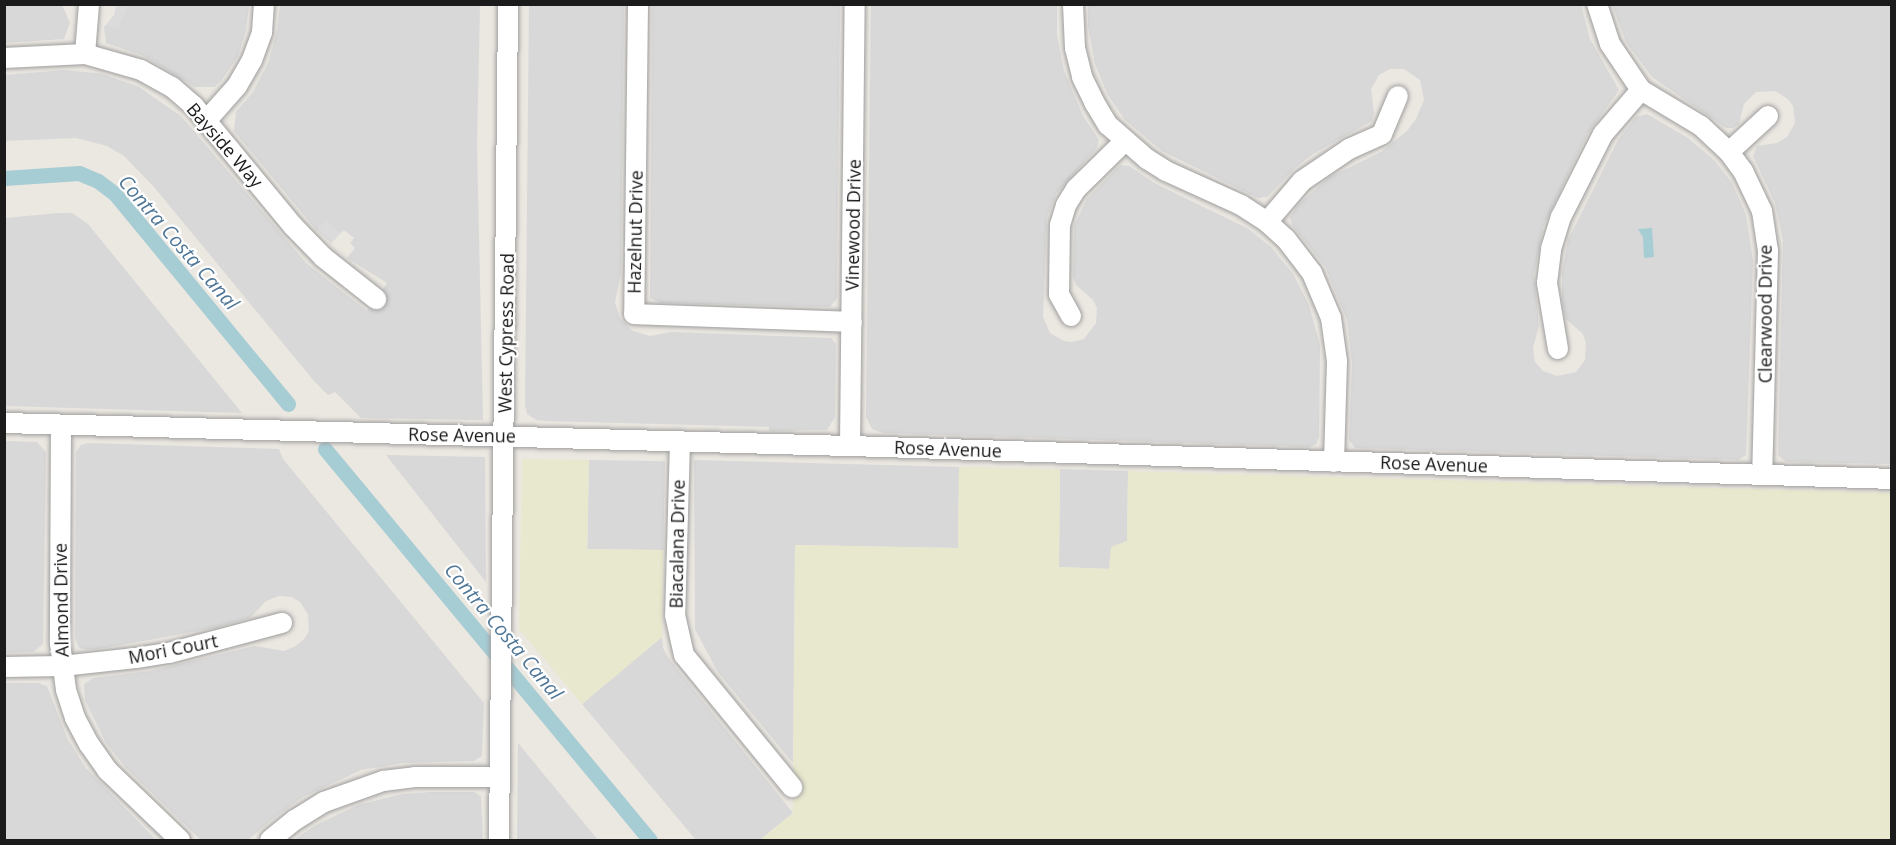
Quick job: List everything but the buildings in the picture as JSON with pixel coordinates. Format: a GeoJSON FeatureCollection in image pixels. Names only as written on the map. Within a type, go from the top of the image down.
{"type":"FeatureCollection","features":[{"type":"Feature","properties":{"kind":"street"},"geometry":{"type":"LineString","coordinates":[[85,54],[89,4]]}},
{"type":"Feature","properties":{"kind":"street"},"geometry":{"type":"LineString","coordinates":[[206,121],[237,86],[252,60],[262,32],[264,4]]}},
{"type":"Feature","properties":{"kind":"street","name":"West Cypress Road"},"geometry":{"type":"LineString","coordinates":[[499,840],[508,4]]}},
{"type":"Feature","properties":{"kind":"street","name":"Hazelnut Drive"},"geometry":{"type":"LineString","coordinates":[[638,4],[634,314],[852,322]]}},
{"type":"Feature","properties":{"kind":"street","name":"Vinewood Drive"},"geometry":{"type":"LineString","coordinates":[[850,446],[855,4]]}},
{"type":"Feature","properties":{"kind":"street"},"geometry":{"type":"LineString","coordinates":[[1073,4],[1075,48],[1082,77],[1108,125],[1125,141],[1166,171],[1241,205],[1267,222],[1286,239],[1312,273],[1331,318],[1337,361],[1334,462]]}},
{"type":"Feature","properties":{"kind":"street","name":"Clearwood Drive"},"geometry":{"type":"LineString","coordinates":[[1597,4],[1610,44],[1641,90],[1701,126],[1729,152],[1743,171],[1762,210],[1768,251],[1762,474]]}},
{"type":"Feature","properties":{"kind":"street","name":"Bayside Way"},"geometry":{"type":"LineString","coordinates":[[4,58],[85,54],[141,70],[172,87],[206,121],[293,226],[323,257],[376,299]]}},
{"type":"Feature","properties":{"kind":"street"},"geometry":{"type":"LineString","coordinates":[[1558,350],[1547,283],[1551,249],[1558,228],[1603,134],[1641,90]]}},
{"type":"Feature","properties":{"kind":"street"},"geometry":{"type":"LineString","coordinates":[[1267,222],[1310,175],[1349,149],[1382,134],[1398,96]]}},
{"type":"Feature","properties":{"kind":"street"},"geometry":{"type":"LineString","coordinates":[[1729,152],[1768,116]]}},
{"type":"Feature","properties":{"kind":"street"},"geometry":{"type":"LineString","coordinates":[[1071,316],[1059,294],[1060,225],[1066,205],[1076,189],[1125,141]]}},
{"type":"Feature","properties":{"kind":"street","name":"Rose Avenue"},"geometry":{"type":"LineString","coordinates":[[4,423],[850,446],[1892,479]]}},
{"type":"Feature","properties":{"kind":"street","name":"Almond Drive"},"geometry":{"type":"LineString","coordinates":[[61,425],[62,666],[75,718],[107,770],[180,840]]}},
{"type":"Feature","properties":{"kind":"street","name":"Biacalana Drive"},"geometry":{"type":"LineString","coordinates":[[680,441],[675,615],[684,655],[792,787]]}},
{"type":"Feature","properties":{"kind":"street","name":"Mori Court"},"geometry":{"type":"LineString","coordinates":[[4,667],[62,666],[169,653],[282,623]]}},
{"type":"Feature","properties":{"kind":"street"},"geometry":{"type":"LineString","coordinates":[[270,840],[295,820],[324,802],[383,781],[415,777],[499,777]]}},
{"type":"Feature","properties":{"kind":"shaded area"},"geometry":{"type":"Polygon","coordinates":[[[5,4],[62,5],[70,23],[64,39],[5,43],[5,4]]]}},
{"type":"Feature","properties":{"kind":"shaded area"},"geometry":{"type":"Polygon","coordinates":[[[116,5],[128,5],[118,29],[106,25],[114,15],[116,5]]]}},
{"type":"Feature","properties":{"kind":"shaded area"},"geometry":{"type":"Polygon","coordinates":[[[128,5],[249,5],[246,31],[238,56],[221,81],[214,87],[195,87],[144,56],[106,43],[104,27],[106,25],[118,28],[128,5]]]}},
{"type":"Feature","properties":{"kind":"shaded area"},"geometry":{"type":"Polygon","coordinates":[[[280,5],[480,5],[477,144],[483,420],[361,418],[335,392],[328,395],[314,381],[154,187],[124,156],[107,146],[76,138],[5,141],[5,75],[63,70],[103,74],[139,87],[181,116],[306,263],[367,311],[387,283],[347,258],[355,248],[350,243],[354,238],[344,230],[340,234],[326,221],[317,231],[234,131],[236,112],[253,92],[268,63],[277,31],[280,5]]]}},
{"type":"Feature","properties":{"kind":"shaded area"},"geometry":{"type":"Polygon","coordinates":[[[529,5],[624,5],[621,274],[615,302],[620,318],[633,331],[650,336],[672,332],[831,338],[836,344],[835,417],[827,430],[769,431],[769,427],[546,421],[536,420],[527,414],[525,405],[529,5]]]}},
{"type":"Feature","properties":{"kind":"shaded area"},"geometry":{"type":"Polygon","coordinates":[[[652,5],[840,5],[837,298],[830,307],[660,303],[650,298],[652,5]]]}},
{"type":"Feature","properties":{"kind":"shaded area"},"geometry":{"type":"Polygon","coordinates":[[[871,5],[1057,5],[1057,35],[1064,71],[1083,116],[1099,140],[1097,148],[1056,194],[1047,218],[1043,317],[1050,333],[1064,341],[1072,342],[1084,339],[1096,323],[1097,308],[1093,300],[1076,285],[1073,277],[1074,226],[1087,199],[1117,168],[1121,165],[1129,166],[1156,184],[1247,228],[1271,247],[1293,274],[1309,305],[1320,345],[1319,437],[1316,444],[1310,447],[883,433],[872,429],[866,417],[871,5]]]}},
{"type":"Feature","properties":{"kind":"shaded area"},"geometry":{"type":"Polygon","coordinates":[[[1088,5],[1581,5],[1590,39],[1619,90],[1587,135],[1543,227],[1534,275],[1539,326],[1533,348],[1535,362],[1543,371],[1557,376],[1576,372],[1585,360],[1586,343],[1583,334],[1566,319],[1562,299],[1562,273],[1568,240],[1618,140],[1636,117],[1647,114],[1688,138],[1714,160],[1732,183],[1746,215],[1753,261],[1746,455],[1738,460],[1355,448],[1349,440],[1352,363],[1347,320],[1325,266],[1292,225],[1290,217],[1298,205],[1328,178],[1381,152],[1407,131],[1416,119],[1424,100],[1420,80],[1404,69],[1390,69],[1379,75],[1371,89],[1374,113],[1372,121],[1313,154],[1295,168],[1267,197],[1258,198],[1162,151],[1125,120],[1108,95],[1095,64],[1088,26],[1088,5]]]}},
{"type":"Feature","properties":{"kind":"shaded area"},"geometry":{"type":"Polygon","coordinates":[[[1612,5],[1891,5],[1891,464],[1786,462],[1778,455],[1783,240],[1775,203],[1753,156],[1757,146],[1777,143],[1787,137],[1795,123],[1793,106],[1788,99],[1775,91],[1756,92],[1744,104],[1739,124],[1733,128],[1726,128],[1652,77],[1626,42],[1612,5]]]}},
{"type":"Feature","properties":{"kind":"shaded area"},"geometry":{"type":"Polygon","coordinates":[[[72,213],[88,224],[242,413],[5,406],[5,218],[72,213]]]}},
{"type":"Feature","properties":{"kind":"shaded area"},"geometry":{"type":"Polygon","coordinates":[[[326,221],[340,234],[331,243],[317,231],[326,221]]]}},
{"type":"Feature","properties":{"kind":"shaded area"},"geometry":{"type":"Polygon","coordinates":[[[5,441],[37,442],[46,452],[43,644],[33,652],[5,653],[5,441]]]}},
{"type":"Feature","properties":{"kind":"shaded area"},"geometry":{"type":"Polygon","coordinates":[[[88,443],[279,449],[283,459],[484,703],[482,756],[474,761],[403,763],[361,770],[303,797],[248,840],[201,840],[126,768],[106,743],[85,700],[84,684],[93,678],[150,671],[255,646],[284,651],[296,646],[305,638],[309,631],[308,614],[300,602],[292,597],[279,596],[266,601],[250,618],[214,628],[105,648],[88,650],[79,648],[75,638],[76,452],[81,445],[88,443]]]}},
{"type":"Feature","properties":{"kind":"shaded area"},"geometry":{"type":"Polygon","coordinates":[[[386,455],[485,457],[486,582],[386,455]]]}},
{"type":"Feature","properties":{"kind":"shaded area"},"geometry":{"type":"Polygon","coordinates":[[[589,460],[665,461],[663,550],[587,549],[589,460]]]}},
{"type":"Feature","properties":{"kind":"shaded area"},"geometry":{"type":"Polygon","coordinates":[[[694,460],[959,467],[958,548],[795,545],[793,763],[717,671],[695,629],[694,460]]]}},
{"type":"Feature","properties":{"kind":"shaded area"},"geometry":{"type":"Polygon","coordinates":[[[1060,469],[1128,471],[1127,541],[1110,569],[1059,567],[1060,469]]]}},
{"type":"Feature","properties":{"kind":"shaded area"},"geometry":{"type":"Polygon","coordinates":[[[662,637],[663,648],[669,659],[793,813],[760,840],[696,840],[582,704],[662,637]]]}},
{"type":"Feature","properties":{"kind":"shaded area"},"geometry":{"type":"Polygon","coordinates":[[[5,683],[38,683],[47,686],[67,738],[85,767],[156,840],[5,840],[5,683]]]}},
{"type":"Feature","properties":{"kind":"shaded area"},"geometry":{"type":"Polygon","coordinates":[[[518,743],[598,840],[517,840],[518,743]]]}},
{"type":"Feature","properties":{"kind":"shaded area"},"geometry":{"type":"Polygon","coordinates":[[[474,792],[481,796],[483,840],[294,840],[316,825],[358,805],[402,794],[474,792]]]}},
{"type":"Feature","properties":{"kind":"green space"},"geometry":{"type":"Polygon","coordinates":[[[522,459],[589,460],[587,549],[663,550],[662,637],[582,704],[519,629],[522,459]]]}},
{"type":"Feature","properties":{"kind":"green space"},"geometry":{"type":"Polygon","coordinates":[[[959,467],[1060,469],[1059,567],[1109,569],[1111,547],[1127,541],[1128,471],[1891,493],[1891,840],[760,840],[793,813],[795,545],[958,548],[959,467]]]}},
{"type":"Feature","properties":{"kind":"water"},"geometry":{"type":"Polygon","coordinates":[[[1652,228],[1654,257],[1644,258],[1643,237],[1638,229],[1652,228]]]}},
{"type":"Feature","properties":{"kind":"waterway","name":"Contra Costa Canal"},"geometry":{"type":"LineString","coordinates":[[4,178],[79,173],[98,181],[115,194],[288,404]]}},
{"type":"Feature","properties":{"kind":"waterway","name":"Contra Costa Canal"},"geometry":{"type":"LineString","coordinates":[[325,449],[650,840]]}}]}
